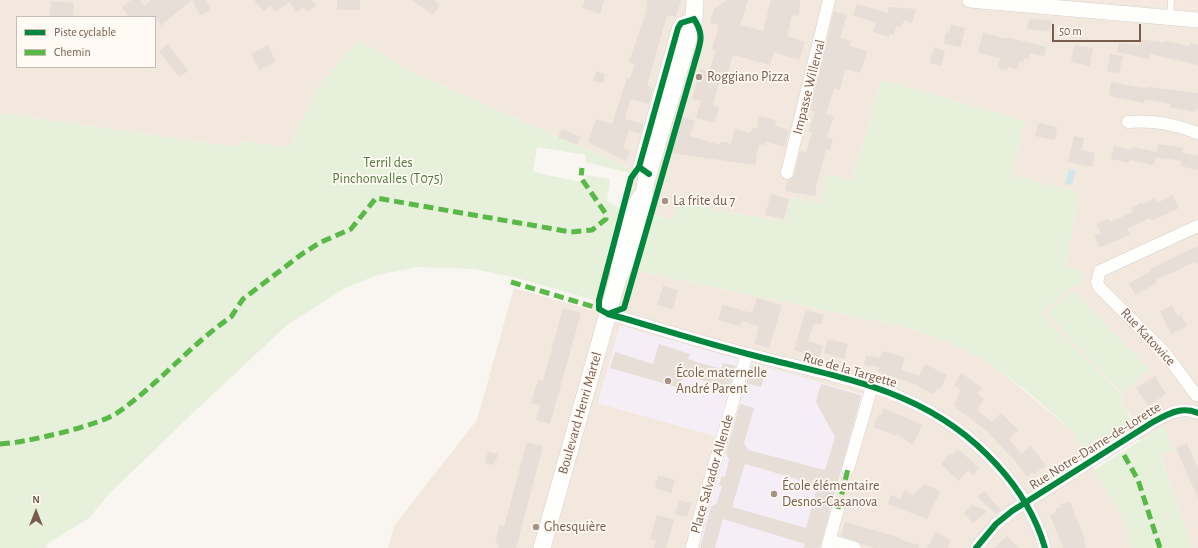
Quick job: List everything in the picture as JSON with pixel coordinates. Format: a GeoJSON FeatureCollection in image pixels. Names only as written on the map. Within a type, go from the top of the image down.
{"type":"FeatureCollection","features":[{"type":"Feature","properties":{"kind":"main road","name":"Boulevard Henri Martel"},"geometry":{"type":"LineString","coordinates":[[542,548],[618,278],[621,240],[628,221],[644,191],[694,19],[695,0]]}},
{"type":"Feature","properties":{"kind":"main road","name":"Boulevard Henri Martel"},"geometry":{"type":"LineString","coordinates":[[694,19],[705,0]]}},
{"type":"Feature","properties":{"kind":"street","name":"Impasse Willerval"},"geometry":{"type":"LineString","coordinates":[[788,173],[829,0]]}},
{"type":"Feature","properties":{"kind":"street"},"geometry":{"type":"LineString","coordinates":[[970,0],[1198,20]]}},
{"type":"Feature","properties":{"kind":"street"},"geometry":{"type":"LineString","coordinates":[[1128,122],[1150,120],[1176,125],[1198,133]]}},
{"type":"Feature","properties":{"kind":"street","name":"Rue Katowice"},"geometry":{"type":"LineString","coordinates":[[1197,395],[1165,353],[1099,286],[1097,282],[1100,271],[1198,226]]}},
{"type":"Feature","properties":{"kind":"street","name":"Rue de la Targette"},"geometry":{"type":"LineString","coordinates":[[608,314],[747,354],[872,386],[927,408],[960,430],[985,451],[1006,474],[1026,503],[1041,534],[1045,548]]}},
{"type":"Feature","properties":{"kind":"street","name":"Place Salvador Allende"},"geometry":{"type":"LineString","coordinates":[[692,548],[702,507],[747,354]]}},
{"type":"Feature","properties":{"kind":"street"},"geometry":{"type":"LineString","coordinates":[[848,469],[872,386]]}},
{"type":"Feature","properties":{"kind":"street"},"geometry":{"type":"LineString","coordinates":[[1196,412],[1197,395]]}},
{"type":"Feature","properties":{"kind":"street","name":"Rue Notre-Dame-de-Lorette"},"geometry":{"type":"LineString","coordinates":[[976,548],[996,524],[1026,503],[1153,422],[1173,412],[1196,412]]}},
{"type":"Feature","properties":{"kind":"street"},"geometry":{"type":"LineString","coordinates":[[838,509],[828,544],[855,548]]}},
{"type":"Feature","properties":{"kind":"lane"},"geometry":{"type":"LineString","coordinates":[[1170,18],[1171,0]]}},
{"type":"Feature","properties":{"kind":"shaded area"},"geometry":{"type":"Polygon","coordinates":[[[0,0],[1090,0],[1198,9],[1198,548],[1193,548],[1160,454],[1164,426],[1140,441],[1131,417],[1121,400],[1124,396],[1041,314],[1071,287],[1066,267],[1079,192],[1011,175],[1025,121],[882,80],[852,179],[821,203],[785,222],[680,203],[672,220],[644,212],[624,196],[631,169],[407,70],[371,47],[318,87],[289,148],[242,141],[236,147],[0,113],[0,0]]]}},
{"type":"Feature","properties":{"kind":"shaded area"},"geometry":{"type":"Polygon","coordinates":[[[1090,0],[1198,0],[1198,9],[1166,6],[1090,0]]]}},
{"type":"Feature","properties":{"kind":"shaded area"},"geometry":{"type":"Polygon","coordinates":[[[604,262],[638,271],[905,327],[949,342],[994,366],[1070,429],[1124,520],[1131,548],[820,548],[864,395],[620,326],[598,403],[729,440],[697,548],[388,548],[394,526],[477,420],[514,288],[591,310],[604,262]]]}},
{"type":"Feature","properties":{"kind":"shaded area","name":"École élémentaire Desnos-Casanova"},"geometry":{"type":"Polygon","coordinates":[[[620,326],[864,395],[820,548],[697,548],[729,440],[598,403],[620,326]]]}},
{"type":"Feature","properties":{"kind":"green space","name":"Terril des Pinchonvalles (T075)"},"geometry":{"type":"Polygon","coordinates":[[[357,42],[371,47],[407,70],[631,169],[630,173],[585,162],[586,155],[537,147],[533,172],[585,183],[586,175],[610,179],[607,201],[620,208],[594,300],[517,278],[474,269],[417,267],[377,275],[345,288],[287,325],[110,493],[89,518],[48,543],[45,548],[0,548],[0,113],[236,147],[242,141],[289,148],[318,87],[357,42]]]}},
{"type":"Feature","properties":{"kind":"green space"},"geometry":{"type":"Polygon","coordinates":[[[882,80],[1025,121],[1011,175],[1079,192],[1066,267],[1084,271],[1080,285],[1071,287],[1041,314],[1124,397],[1121,400],[1134,425],[1085,455],[1070,429],[1034,397],[994,366],[949,342],[905,327],[638,271],[652,215],[672,220],[680,203],[785,222],[791,197],[821,203],[826,174],[852,179],[882,80]]]}},
{"type":"Feature","properties":{"kind":"green space"},"geometry":{"type":"Polygon","coordinates":[[[1072,290],[1149,369],[1123,393],[1047,314],[1072,290]]]}},
{"type":"Feature","properties":{"kind":"green space"},"geometry":{"type":"Polygon","coordinates":[[[1164,426],[1173,449],[1160,455],[1193,548],[1131,548],[1124,520],[1094,470],[1164,426]]]}},
{"type":"Feature","properties":{"kind":"water"},"geometry":{"type":"Polygon","coordinates":[[[1069,169],[1076,170],[1072,185],[1065,184],[1069,169]]]}},
{"type":"Feature","properties":{"kind":"building"},"geometry":{"type":"Polygon","coordinates":[[[131,0],[140,0],[144,6],[151,0],[192,0],[160,26],[156,16],[128,16],[122,7],[131,0]]]}},
{"type":"Feature","properties":{"kind":"building"},"geometry":{"type":"Polygon","coordinates":[[[192,0],[206,0],[211,10],[200,15],[192,0]]]}},
{"type":"Feature","properties":{"kind":"building"},"geometry":{"type":"Polygon","coordinates":[[[254,0],[311,0],[316,6],[308,12],[303,7],[297,12],[289,2],[276,12],[270,6],[264,12],[254,0]]]}},
{"type":"Feature","properties":{"kind":"building"},"geometry":{"type":"Polygon","coordinates":[[[337,0],[360,0],[360,10],[337,10],[337,0]]]}},
{"type":"Feature","properties":{"kind":"building"},"geometry":{"type":"Polygon","coordinates":[[[412,0],[434,0],[440,5],[433,15],[412,0]]]}},
{"type":"Feature","properties":{"kind":"building"},"geometry":{"type":"Polygon","coordinates":[[[585,0],[604,0],[600,14],[582,8],[585,0]]]}},
{"type":"Feature","properties":{"kind":"building"},"geometry":{"type":"Polygon","coordinates":[[[647,0],[681,0],[676,17],[667,15],[647,86],[653,88],[649,104],[630,99],[625,119],[643,124],[640,134],[629,130],[623,148],[630,151],[626,161],[588,142],[596,119],[612,124],[627,78],[630,79],[635,64],[629,62],[646,12],[647,0]]]}},
{"type":"Feature","properties":{"kind":"building"},"geometry":{"type":"Polygon","coordinates":[[[727,0],[748,0],[740,25],[763,31],[771,0],[800,0],[799,16],[792,15],[787,36],[805,42],[799,60],[774,52],[770,65],[733,55],[724,85],[719,83],[713,105],[719,107],[715,123],[696,118],[701,101],[692,99],[700,69],[709,72],[716,50],[712,49],[719,25],[710,23],[714,9],[727,0]]]}},
{"type":"Feature","properties":{"kind":"building"},"geometry":{"type":"Polygon","coordinates":[[[51,1],[74,3],[73,16],[49,16],[51,1]]]}},
{"type":"Feature","properties":{"kind":"building"},"geometry":{"type":"Polygon","coordinates":[[[857,4],[888,13],[889,7],[916,9],[912,23],[905,20],[900,27],[896,26],[894,35],[890,34],[889,37],[873,32],[876,23],[853,15],[857,4]]]}},
{"type":"Feature","properties":{"kind":"building"},"geometry":{"type":"Polygon","coordinates":[[[834,11],[847,15],[840,38],[851,41],[850,46],[867,51],[860,73],[845,69],[840,90],[834,88],[826,114],[834,116],[827,137],[833,139],[830,150],[826,149],[816,186],[816,196],[785,191],[788,180],[794,175],[800,151],[806,153],[812,133],[808,132],[815,112],[810,110],[834,11]]]}},
{"type":"Feature","properties":{"kind":"building"},"geometry":{"type":"Polygon","coordinates":[[[1029,19],[1052,21],[1050,31],[1027,29],[1029,19]]]}},
{"type":"Feature","properties":{"kind":"building"},"geometry":{"type":"Polygon","coordinates":[[[951,25],[965,28],[961,47],[944,44],[946,33],[949,33],[951,25]]]}},
{"type":"Feature","properties":{"kind":"building"},"geometry":{"type":"Polygon","coordinates":[[[983,33],[1007,39],[1007,37],[1046,47],[1044,56],[1030,53],[1028,59],[1024,58],[1023,62],[1019,61],[1018,69],[1008,67],[1007,70],[998,68],[1000,58],[978,53],[983,33]]]}},
{"type":"Feature","properties":{"kind":"building"},"geometry":{"type":"Polygon","coordinates":[[[1140,39],[1164,43],[1164,41],[1189,46],[1190,43],[1198,45],[1198,65],[1150,54],[1149,59],[1117,52],[1119,43],[1139,45],[1140,39]]]}},
{"type":"Feature","properties":{"kind":"building"},"geometry":{"type":"Polygon","coordinates":[[[168,44],[188,71],[179,77],[159,51],[168,44]]]}},
{"type":"Feature","properties":{"kind":"building"},"geometry":{"type":"Polygon","coordinates":[[[268,45],[276,62],[259,70],[251,54],[268,45]]]}},
{"type":"Feature","properties":{"kind":"building"},"geometry":{"type":"Polygon","coordinates":[[[1074,45],[1093,48],[1090,66],[1071,62],[1074,45]]]}},
{"type":"Feature","properties":{"kind":"building"},"geometry":{"type":"Polygon","coordinates":[[[934,47],[945,51],[941,66],[930,63],[934,47]]]}},
{"type":"Feature","properties":{"kind":"building"},"geometry":{"type":"Polygon","coordinates":[[[1110,54],[1123,56],[1119,73],[1107,71],[1110,54]]]}},
{"type":"Feature","properties":{"kind":"building"},"geometry":{"type":"Polygon","coordinates":[[[596,71],[605,74],[603,83],[593,81],[596,71]]]}},
{"type":"Feature","properties":{"kind":"building"},"geometry":{"type":"Polygon","coordinates":[[[1111,82],[1147,89],[1148,87],[1198,93],[1198,109],[1195,109],[1195,112],[1170,107],[1171,104],[1145,99],[1144,103],[1109,96],[1111,82]]]}},
{"type":"Feature","properties":{"kind":"building"},"geometry":{"type":"Polygon","coordinates":[[[759,116],[776,120],[775,126],[789,130],[785,147],[766,142],[765,145],[759,144],[755,165],[671,153],[682,117],[695,121],[690,136],[720,145],[721,141],[731,144],[735,129],[750,133],[752,128],[757,129],[759,116]]]}},
{"type":"Feature","properties":{"kind":"building"},"geometry":{"type":"Polygon","coordinates":[[[1038,123],[1057,127],[1055,140],[1035,136],[1038,123]]]}},
{"type":"Feature","properties":{"kind":"building"},"geometry":{"type":"Polygon","coordinates":[[[562,129],[581,137],[577,145],[558,137],[562,129]]]}},
{"type":"Feature","properties":{"kind":"building"},"geometry":{"type":"Polygon","coordinates":[[[1074,136],[1084,138],[1082,150],[1095,153],[1092,167],[1068,162],[1074,136]]]}},
{"type":"Feature","properties":{"kind":"building"},"geometry":{"type":"Polygon","coordinates":[[[1158,144],[1183,148],[1181,161],[1156,157],[1154,165],[1129,160],[1129,163],[1111,159],[1114,146],[1131,150],[1132,147],[1157,152],[1158,144]]]}},
{"type":"Feature","properties":{"kind":"building"},"geometry":{"type":"Polygon","coordinates":[[[1182,153],[1198,156],[1198,170],[1180,166],[1182,153]]]}},
{"type":"Feature","properties":{"kind":"building"},"geometry":{"type":"Polygon","coordinates":[[[771,194],[789,199],[784,219],[765,215],[771,194]]]}},
{"type":"Feature","properties":{"kind":"building"},"geometry":{"type":"Polygon","coordinates":[[[1173,195],[1179,208],[1152,221],[1150,218],[1127,229],[1130,234],[1100,248],[1094,236],[1101,233],[1096,224],[1108,219],[1110,222],[1133,212],[1131,208],[1142,202],[1143,204],[1155,198],[1157,203],[1173,195]]]}},
{"type":"Feature","properties":{"kind":"building"},"geometry":{"type":"Polygon","coordinates":[[[1198,246],[1198,264],[1194,262],[1156,280],[1157,283],[1135,295],[1129,283],[1151,271],[1150,269],[1198,246]]]}},
{"type":"Feature","properties":{"kind":"building"},"geometry":{"type":"Polygon","coordinates":[[[663,286],[678,290],[673,309],[657,305],[663,286]]]}},
{"type":"Feature","properties":{"kind":"building"},"geometry":{"type":"Polygon","coordinates":[[[757,298],[782,305],[769,348],[754,344],[759,326],[742,321],[740,326],[718,320],[723,305],[752,313],[757,298]]]}},
{"type":"Feature","properties":{"kind":"building"},"geometry":{"type":"Polygon","coordinates":[[[1172,305],[1177,316],[1181,315],[1187,326],[1171,334],[1160,311],[1172,305]]]}},
{"type":"Feature","properties":{"kind":"building"},"geometry":{"type":"Polygon","coordinates":[[[563,308],[581,313],[550,424],[536,420],[540,405],[531,403],[538,379],[543,381],[563,308]]]}},
{"type":"Feature","properties":{"kind":"building"},"geometry":{"type":"Polygon","coordinates":[[[806,310],[824,315],[821,325],[814,323],[808,341],[823,346],[819,358],[794,350],[806,310]]]}},
{"type":"Feature","properties":{"kind":"building"},"geometry":{"type":"Polygon","coordinates":[[[828,339],[848,344],[844,359],[824,353],[828,339]]]}},
{"type":"Feature","properties":{"kind":"building"},"geometry":{"type":"Polygon","coordinates":[[[659,344],[690,354],[688,359],[721,369],[723,363],[736,366],[729,388],[684,375],[680,388],[610,368],[615,352],[653,364],[659,344]]]}},
{"type":"Feature","properties":{"kind":"building"},"geometry":{"type":"Polygon","coordinates":[[[882,351],[905,357],[901,370],[919,376],[925,364],[947,375],[940,389],[937,388],[934,394],[917,386],[918,385],[878,372],[879,367],[864,365],[866,355],[880,358],[882,351]]]}},
{"type":"Feature","properties":{"kind":"building"},"geometry":{"type":"Polygon","coordinates":[[[752,365],[766,369],[761,387],[750,384],[747,394],[743,393],[752,365]]]}},
{"type":"Feature","properties":{"kind":"building"},"geometry":{"type":"Polygon","coordinates":[[[961,373],[982,388],[977,394],[984,399],[977,410],[992,422],[1001,413],[1018,430],[1009,439],[1021,454],[1031,446],[1046,466],[1034,474],[1033,472],[1027,477],[1016,462],[987,431],[954,406],[961,390],[954,385],[961,373]]]}},
{"type":"Feature","properties":{"kind":"building"},"geometry":{"type":"Polygon","coordinates":[[[1155,376],[1166,394],[1148,406],[1136,388],[1155,376]]]}},
{"type":"Feature","properties":{"kind":"building"},"geometry":{"type":"Polygon","coordinates":[[[821,384],[860,395],[861,397],[820,548],[803,548],[805,544],[723,519],[715,548],[700,548],[711,507],[717,503],[722,486],[719,485],[722,476],[725,477],[729,460],[726,453],[740,404],[754,408],[744,443],[748,450],[825,470],[835,437],[816,402],[821,384]],[[745,464],[732,507],[806,528],[818,485],[745,464]]]}},
{"type":"Feature","properties":{"kind":"building"},"geometry":{"type":"Polygon","coordinates":[[[884,408],[922,425],[913,445],[897,434],[896,436],[873,427],[879,414],[881,415],[884,408]]]}},
{"type":"Feature","properties":{"kind":"building"},"geometry":{"type":"Polygon","coordinates":[[[527,442],[543,446],[516,548],[498,548],[499,544],[495,543],[500,525],[504,527],[527,442]]]}},
{"type":"Feature","properties":{"kind":"building"},"geometry":{"type":"Polygon","coordinates":[[[1187,443],[1198,469],[1198,498],[1176,448],[1187,443]]]}},
{"type":"Feature","properties":{"kind":"building"},"geometry":{"type":"Polygon","coordinates":[[[958,449],[979,468],[973,475],[968,470],[959,481],[941,464],[950,453],[953,455],[958,449]]]}},
{"type":"Feature","properties":{"kind":"building"},"geometry":{"type":"Polygon","coordinates":[[[488,452],[498,454],[494,465],[485,463],[488,452]]]}},
{"type":"Feature","properties":{"kind":"building"},"geometry":{"type":"Polygon","coordinates":[[[658,475],[675,480],[671,493],[655,488],[658,475]]]}},
{"type":"Feature","properties":{"kind":"building"},"geometry":{"type":"Polygon","coordinates":[[[924,484],[940,491],[927,519],[888,504],[891,495],[901,499],[905,489],[913,495],[924,484]]]}},
{"type":"Feature","properties":{"kind":"building"},"geometry":{"type":"Polygon","coordinates":[[[984,491],[1001,510],[996,514],[977,497],[984,491]]]}},
{"type":"Feature","properties":{"kind":"building"},"geometry":{"type":"Polygon","coordinates":[[[679,500],[691,503],[687,517],[675,514],[679,500]]]}},
{"type":"Feature","properties":{"kind":"building"},"geometry":{"type":"Polygon","coordinates":[[[1070,502],[1085,540],[1086,548],[1063,548],[1050,515],[1057,512],[1055,509],[1061,507],[1060,504],[1070,502]]]}},
{"type":"Feature","properties":{"kind":"building"},"geometry":{"type":"Polygon","coordinates":[[[972,505],[987,511],[973,523],[964,513],[972,505]]]}},
{"type":"Feature","properties":{"kind":"building"},"geometry":{"type":"Polygon","coordinates":[[[657,515],[674,520],[666,548],[654,548],[656,541],[650,539],[657,515]]]}},
{"type":"Feature","properties":{"kind":"building"},"geometry":{"type":"Polygon","coordinates":[[[845,522],[901,538],[901,540],[919,545],[919,548],[875,548],[861,544],[857,541],[841,536],[845,522]]]}},
{"type":"Feature","properties":{"kind":"building"},"geometry":{"type":"Polygon","coordinates":[[[936,532],[951,540],[948,548],[927,548],[936,532]]]}},
{"type":"Feature","properties":{"kind":"building"},"geometry":{"type":"Polygon","coordinates":[[[1007,536],[1019,548],[994,548],[1007,536]]]}},
{"type":"Feature","properties":{"kind":"marked path"},"geometry":{"type":"LineString","coordinates":[[0,444],[26,441],[60,433],[94,423],[117,413],[132,402],[202,340],[231,317],[243,299],[302,254],[321,242],[351,229],[376,198],[571,232],[592,230],[606,219],[606,214],[581,178],[582,168]]}},
{"type":"Feature","properties":{"kind":"marked path"},"geometry":{"type":"LineString","coordinates":[[511,282],[601,309]]}},
{"type":"Feature","properties":{"kind":"marked path"},"geometry":{"type":"LineString","coordinates":[[1124,455],[1138,480],[1160,548]]}},
{"type":"Feature","properties":{"kind":"marked path"},"geometry":{"type":"LineString","coordinates":[[838,509],[848,469]]}},
{"type":"Feature","properties":{"kind":"cycle path"},"geometry":{"type":"LineString","coordinates":[[649,174],[639,167],[678,28],[681,23],[694,19]]}},
{"type":"Feature","properties":{"kind":"cycle path"},"geometry":{"type":"LineString","coordinates":[[608,314],[624,308],[699,46],[701,36],[698,25],[694,19]]}},
{"type":"Feature","properties":{"kind":"cycle path"},"geometry":{"type":"LineString","coordinates":[[639,167],[631,178],[599,300],[599,309],[608,314],[713,345],[850,380],[882,390],[913,403],[942,419],[970,439],[997,465],[1013,484],[1032,514],[1045,548]]}},
{"type":"Feature","properties":{"kind":"cycle path"},"geometry":{"type":"LineString","coordinates":[[976,548],[996,524],[1012,511],[1153,422],[1175,412],[1186,410],[1198,413]]}},
{"type":"Feature","properties":{"kind":"place","name":"Roggiano Pizza"},"geometry":{"type":"Point","coordinates":[699,77]}},
{"type":"Feature","properties":{"kind":"place","name":"La frite du 7"},"geometry":{"type":"Point","coordinates":[665,201]}},
{"type":"Feature","properties":{"kind":"place","name":"École maternelle André Parent"},"geometry":{"type":"Point","coordinates":[668,381]}},
{"type":"Feature","properties":{"kind":"place","name":"École élémentaire Desnos-Casanova"},"geometry":{"type":"Point","coordinates":[774,494]}},
{"type":"Feature","properties":{"kind":"place","name":"Ghesquière"},"geometry":{"type":"Point","coordinates":[536,527]}}]}
